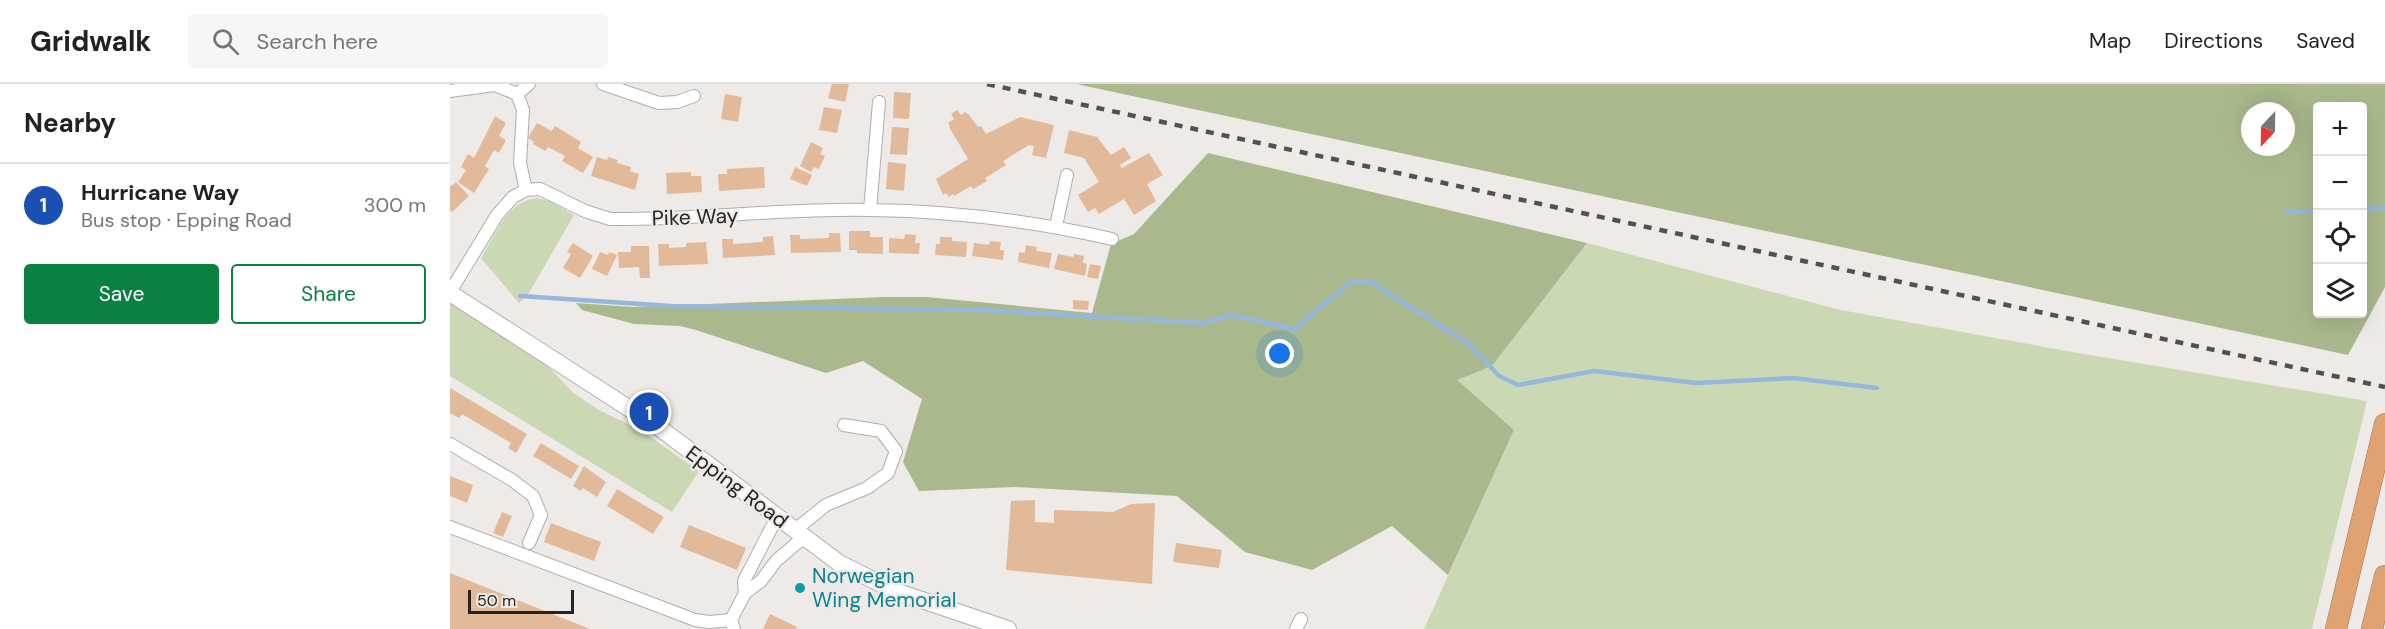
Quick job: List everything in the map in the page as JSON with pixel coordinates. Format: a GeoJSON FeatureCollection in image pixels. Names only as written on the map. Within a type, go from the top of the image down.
{"type":"FeatureCollection","features":[{"type":"Feature","properties":{"kind":"highway"},"geometry":{"type":"LineString","coordinates":[[2336,629],[2385,424]]}},
{"type":"Feature","properties":{"kind":"highway"},"geometry":{"type":"LineString","coordinates":[[2372,629],[2385,576]]}},
{"type":"Feature","properties":{"kind":"main road","name":"Epping Road"},"geometry":{"type":"LineString","coordinates":[[450,292],[652,424],[839,563],[873,582],[943,609],[1008,629]]}},
{"type":"Feature","properties":{"kind":"street"},"geometry":{"type":"LineString","coordinates":[[517,94],[529,84]]}},
{"type":"Feature","properties":{"kind":"street"},"geometry":{"type":"LineString","coordinates":[[603,84],[659,103],[677,102],[694,96]]}},
{"type":"Feature","properties":{"kind":"street"},"geometry":{"type":"LineString","coordinates":[[450,91],[495,86],[517,94],[523,110],[520,163],[526,190],[513,197],[497,214],[450,292]]}},
{"type":"Feature","properties":{"kind":"street"},"geometry":{"type":"LineString","coordinates":[[870,210],[879,102]]}},
{"type":"Feature","properties":{"kind":"street"},"geometry":{"type":"LineString","coordinates":[[1056,226],[1067,175]]}},
{"type":"Feature","properties":{"kind":"street","name":"Pike Way"},"geometry":{"type":"LineString","coordinates":[[526,190],[547,192],[585,211],[610,219],[870,210],[960,215],[1056,226],[1112,238]]}},
{"type":"Feature","properties":{"kind":"street"},"geometry":{"type":"LineString","coordinates":[[745,593],[761,581],[776,561],[798,542],[800,535],[826,505],[867,488],[888,473],[896,451],[881,431],[844,424]]}},
{"type":"Feature","properties":{"kind":"street"},"geometry":{"type":"LineString","coordinates":[[450,444],[512,480],[533,496],[541,515],[529,543]]}},
{"type":"Feature","properties":{"kind":"street"},"geometry":{"type":"LineString","coordinates":[[450,527],[695,620],[733,625],[745,593],[744,581],[777,517]]}},
{"type":"Feature","properties":{"kind":"green space"},"geometry":{"type":"Polygon","coordinates":[[[1076,84],[2385,84],[2385,287],[2348,355],[1076,84]]]}},
{"type":"Feature","properties":{"kind":"green space"},"geometry":{"type":"Polygon","coordinates":[[[1208,153],[1587,243],[1492,366],[1457,380],[1514,430],[1448,575],[1392,526],[1312,570],[1245,552],[1177,496],[1015,487],[919,491],[903,462],[922,399],[863,361],[826,373],[696,330],[680,326],[634,324],[582,310],[576,303],[633,307],[926,297],[1092,313],[1111,244],[1134,234],[1208,153]]]}},
{"type":"Feature","properties":{"kind":"green space"},"geometry":{"type":"Polygon","coordinates":[[[537,198],[550,201],[574,215],[529,293],[519,303],[481,258],[497,229],[510,212],[527,200],[537,198]]]}},
{"type":"Feature","properties":{"kind":"green space"},"geometry":{"type":"Polygon","coordinates":[[[1587,243],[1841,310],[2078,353],[2367,401],[2312,629],[1424,629],[1514,430],[1456,380],[1492,366],[1587,243]]]}},
{"type":"Feature","properties":{"kind":"green space"},"geometry":{"type":"Polygon","coordinates":[[[450,303],[531,352],[548,366],[572,392],[599,410],[642,431],[699,471],[672,512],[450,376],[450,303]]]}},
{"type":"Feature","properties":{"kind":"building"},"geometry":{"type":"Polygon","coordinates":[[[832,84],[849,84],[845,102],[828,98],[832,84]]]}},
{"type":"Feature","properties":{"kind":"building"},"geometry":{"type":"Polygon","coordinates":[[[894,92],[911,93],[909,119],[893,118],[894,92]]]}},
{"type":"Feature","properties":{"kind":"building"},"geometry":{"type":"Polygon","coordinates":[[[725,94],[742,97],[738,122],[721,119],[725,94]]]}},
{"type":"Feature","properties":{"kind":"building"},"geometry":{"type":"Polygon","coordinates":[[[824,107],[842,110],[837,133],[819,130],[824,107]]]}},
{"type":"Feature","properties":{"kind":"building"},"geometry":{"type":"Polygon","coordinates":[[[957,110],[961,115],[965,112],[969,115],[986,134],[1020,117],[1054,125],[1046,158],[1032,155],[1034,146],[1029,145],[1003,161],[1006,165],[985,178],[987,181],[973,189],[971,186],[954,196],[953,194],[949,197],[946,193],[943,195],[936,179],[968,159],[948,123],[954,119],[951,114],[957,110]]]}},
{"type":"Feature","properties":{"kind":"building"},"geometry":{"type":"Polygon","coordinates":[[[495,116],[506,123],[499,136],[506,140],[499,153],[494,150],[485,166],[489,169],[474,193],[458,182],[466,170],[461,167],[468,154],[474,158],[495,116]]]}},
{"type":"Feature","properties":{"kind":"building"},"geometry":{"type":"Polygon","coordinates":[[[537,123],[552,131],[555,126],[581,142],[578,148],[593,157],[583,173],[562,161],[565,156],[548,147],[545,151],[533,144],[534,142],[528,138],[537,123]]]}},
{"type":"Feature","properties":{"kind":"building"},"geometry":{"type":"Polygon","coordinates":[[[892,127],[909,128],[907,155],[890,154],[892,127]]]}},
{"type":"Feature","properties":{"kind":"building"},"geometry":{"type":"Polygon","coordinates":[[[1069,130],[1097,137],[1111,155],[1124,147],[1131,158],[1120,165],[1122,168],[1149,153],[1163,175],[1147,184],[1156,201],[1134,215],[1124,199],[1099,214],[1095,208],[1088,212],[1078,195],[1099,182],[1084,158],[1064,153],[1069,130]]]}},
{"type":"Feature","properties":{"kind":"building"},"geometry":{"type":"Polygon","coordinates":[[[811,142],[823,148],[820,154],[825,156],[819,169],[814,167],[811,172],[800,166],[811,142]]]}},
{"type":"Feature","properties":{"kind":"building"},"geometry":{"type":"Polygon","coordinates":[[[597,157],[607,160],[608,157],[618,160],[617,163],[631,167],[630,171],[639,174],[635,190],[591,176],[597,157]]]}},
{"type":"Feature","properties":{"kind":"building"},"geometry":{"type":"Polygon","coordinates":[[[888,162],[906,164],[904,191],[886,189],[888,162]]]}},
{"type":"Feature","properties":{"kind":"building"},"geometry":{"type":"Polygon","coordinates":[[[764,167],[765,188],[719,191],[718,174],[727,174],[727,169],[764,167]]]}},
{"type":"Feature","properties":{"kind":"building"},"geometry":{"type":"Polygon","coordinates":[[[795,167],[812,175],[807,186],[790,179],[795,167]]]}},
{"type":"Feature","properties":{"kind":"building"},"geometry":{"type":"Polygon","coordinates":[[[691,172],[691,176],[701,176],[702,192],[667,194],[666,173],[691,172]]]}},
{"type":"Feature","properties":{"kind":"building"},"geometry":{"type":"Polygon","coordinates":[[[456,182],[469,196],[452,212],[450,210],[450,187],[456,182]]]}},
{"type":"Feature","properties":{"kind":"building"},"geometry":{"type":"Polygon","coordinates":[[[849,231],[870,231],[870,237],[883,237],[883,254],[857,253],[857,250],[849,250],[849,231]]]}},
{"type":"Feature","properties":{"kind":"building"},"geometry":{"type":"Polygon","coordinates":[[[829,233],[840,233],[841,252],[791,253],[790,235],[800,235],[800,239],[829,238],[829,233]]]}},
{"type":"Feature","properties":{"kind":"building"},"geometry":{"type":"Polygon","coordinates":[[[905,234],[916,235],[915,243],[920,243],[919,254],[889,253],[889,238],[904,239],[905,234]]]}},
{"type":"Feature","properties":{"kind":"building"},"geometry":{"type":"Polygon","coordinates":[[[773,236],[775,255],[723,258],[722,239],[733,239],[733,244],[763,242],[763,237],[773,236]]]}},
{"type":"Feature","properties":{"kind":"building"},"geometry":{"type":"Polygon","coordinates":[[[940,237],[952,237],[952,241],[967,242],[966,257],[935,255],[936,244],[940,244],[940,237]]]}},
{"type":"Feature","properties":{"kind":"building"},"geometry":{"type":"Polygon","coordinates":[[[990,241],[1001,242],[1000,250],[1004,250],[1003,260],[972,256],[974,243],[989,245],[990,241]]]}},
{"type":"Feature","properties":{"kind":"building"},"geometry":{"type":"Polygon","coordinates":[[[706,242],[708,264],[659,266],[658,244],[669,244],[669,248],[686,247],[686,243],[706,242]]]}},
{"type":"Feature","properties":{"kind":"building"},"geometry":{"type":"Polygon","coordinates":[[[573,243],[593,256],[580,278],[563,268],[571,254],[567,252],[573,243]]]}},
{"type":"Feature","properties":{"kind":"building"},"geometry":{"type":"Polygon","coordinates":[[[1026,245],[1037,247],[1036,251],[1052,253],[1049,268],[1018,262],[1019,252],[1025,253],[1026,245]]]}},
{"type":"Feature","properties":{"kind":"building"},"geometry":{"type":"Polygon","coordinates":[[[631,246],[649,246],[650,278],[640,278],[639,267],[619,268],[618,252],[631,252],[631,246]]]}},
{"type":"Feature","properties":{"kind":"building"},"geometry":{"type":"Polygon","coordinates":[[[600,252],[617,255],[607,276],[592,269],[600,252]]]}},
{"type":"Feature","properties":{"kind":"building"},"geometry":{"type":"Polygon","coordinates":[[[1058,254],[1073,257],[1074,254],[1084,256],[1083,263],[1087,264],[1085,276],[1054,269],[1058,254]]]}},
{"type":"Feature","properties":{"kind":"building"},"geometry":{"type":"Polygon","coordinates":[[[1090,264],[1101,266],[1098,279],[1087,277],[1090,264]]]}},
{"type":"Feature","properties":{"kind":"building"},"geometry":{"type":"Polygon","coordinates":[[[1073,300],[1089,301],[1088,310],[1073,309],[1073,300]]]}},
{"type":"Feature","properties":{"kind":"building"},"geometry":{"type":"Polygon","coordinates":[[[450,388],[527,434],[516,453],[508,448],[511,443],[462,414],[459,418],[450,413],[450,388]]]}},
{"type":"Feature","properties":{"kind":"building"},"geometry":{"type":"Polygon","coordinates":[[[541,443],[579,466],[571,479],[533,456],[541,443]]]}},
{"type":"Feature","properties":{"kind":"building"},"geometry":{"type":"Polygon","coordinates":[[[584,466],[606,482],[597,497],[583,488],[581,491],[573,486],[584,466]]]}},
{"type":"Feature","properties":{"kind":"building"},"geometry":{"type":"Polygon","coordinates":[[[450,476],[473,485],[467,503],[450,496],[450,476]]]}},
{"type":"Feature","properties":{"kind":"building"},"geometry":{"type":"Polygon","coordinates":[[[617,489],[664,517],[653,534],[607,506],[617,489]]]}},
{"type":"Feature","properties":{"kind":"building"},"geometry":{"type":"Polygon","coordinates":[[[1035,500],[1035,522],[1054,523],[1054,510],[1113,512],[1131,504],[1155,503],[1152,584],[1006,570],[1011,501],[1035,500]]]}},
{"type":"Feature","properties":{"kind":"building"},"geometry":{"type":"Polygon","coordinates":[[[502,512],[512,516],[503,537],[493,533],[502,512]]]}},
{"type":"Feature","properties":{"kind":"building"},"geometry":{"type":"Polygon","coordinates":[[[551,523],[601,542],[594,561],[544,542],[551,523]]]}},
{"type":"Feature","properties":{"kind":"building"},"geometry":{"type":"Polygon","coordinates":[[[689,525],[746,548],[737,570],[680,547],[689,525]]]}},
{"type":"Feature","properties":{"kind":"building"},"geometry":{"type":"Polygon","coordinates":[[[1176,543],[1222,550],[1219,568],[1173,562],[1176,543]]]}},
{"type":"Feature","properties":{"kind":"building"},"geometry":{"type":"Polygon","coordinates":[[[450,573],[590,629],[450,629],[450,573]]]}},
{"type":"Feature","properties":{"kind":"building"},"geometry":{"type":"Polygon","coordinates":[[[770,614],[797,627],[796,629],[763,629],[770,614]]]}},
{"type":"Feature","properties":{"kind":"waterway"},"geometry":{"type":"LineString","coordinates":[[2367,209],[2385,208]]}},
{"type":"Feature","properties":{"kind":"waterway"},"geometry":{"type":"LineString","coordinates":[[2286,212],[2313,211]]}},
{"type":"Feature","properties":{"kind":"waterway"},"geometry":{"type":"LineString","coordinates":[[520,296],[671,306],[981,310],[1203,323],[1231,315],[1295,329],[1350,282],[1371,282],[1469,344],[1499,376],[1518,385],[1594,371],[1696,383],[1793,378],[1877,388]]}},
{"type":"Feature","properties":{"kind":"railway"},"geometry":{"type":"LineString","coordinates":[[987,84],[2385,387]]}},
{"type":"Feature","properties":{"kind":"place","name":"Hurricane Way"},"geometry":{"type":"Point","coordinates":[649,412]}},
{"type":"Feature","properties":{"kind":"place","name":"Norwegian Wing Memorial"},"geometry":{"type":"Point","coordinates":[800,588]}}]}
